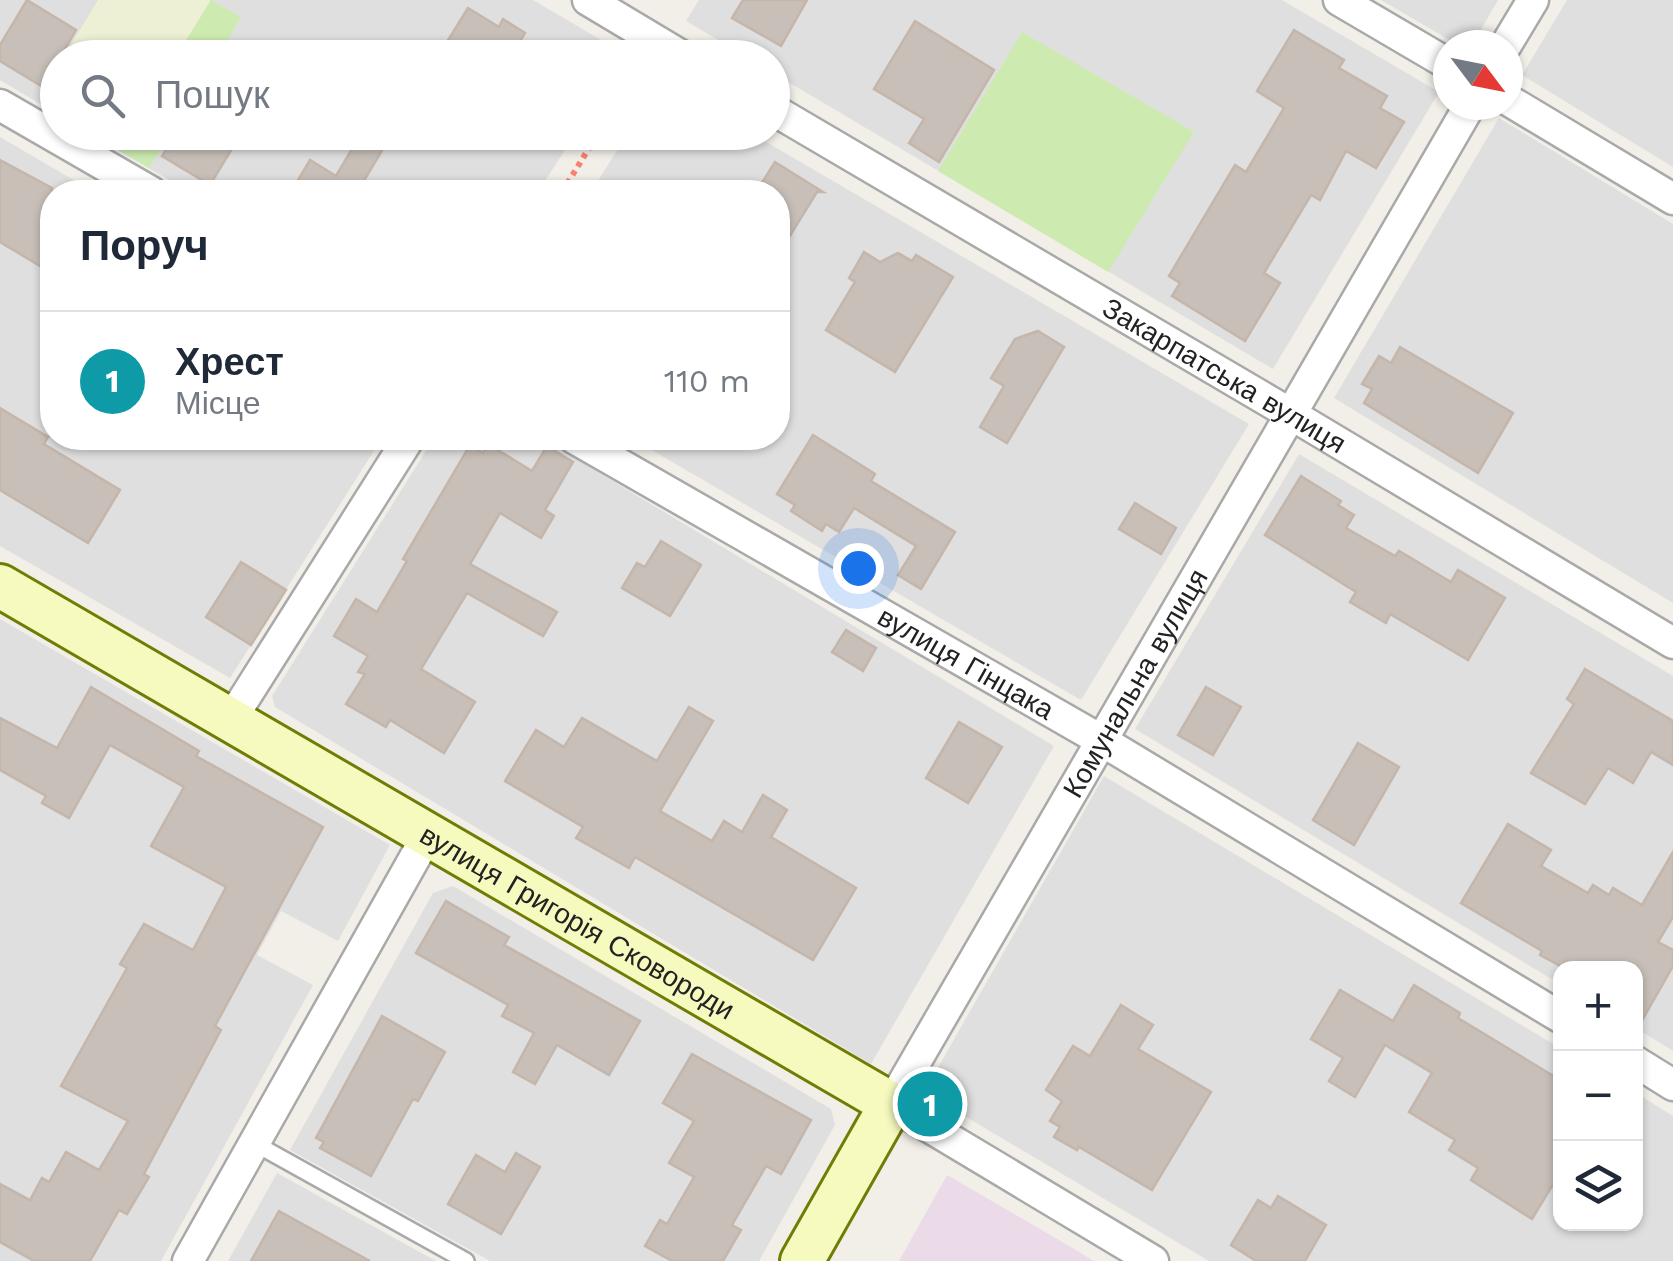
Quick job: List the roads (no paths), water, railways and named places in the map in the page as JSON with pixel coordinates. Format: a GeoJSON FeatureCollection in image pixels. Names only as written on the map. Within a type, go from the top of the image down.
{"type":"FeatureCollection","features":[{"type":"Feature","properties":{"kind":"main road","name":"вулиця Григорія Сковороди"},"geometry":{"type":"LineString","coordinates":[[0,586],[890,1104]]}},
{"type":"Feature","properties":{"kind":"main road","name":"Комунальна вулиця"},"geometry":{"type":"LineString","coordinates":[[802,1261],[890,1104]]}},
{"type":"Feature","properties":{"kind":"street"},"geometry":{"type":"LineString","coordinates":[[588,0],[655,40]]}},
{"type":"Feature","properties":{"kind":"street"},"geometry":{"type":"LineString","coordinates":[[1338,0],[1433,55]]}},
{"type":"Feature","properties":{"kind":"street"},"geometry":{"type":"LineString","coordinates":[[1515,30],[1533,0]]}},
{"type":"Feature","properties":{"kind":"street"},"geometry":{"type":"LineString","coordinates":[[0,105],[40,128]]}},
{"type":"Feature","properties":{"kind":"street"},"geometry":{"type":"LineString","coordinates":[[1523,109],[1673,199]]}},
{"type":"Feature","properties":{"kind":"street","name":"Закарпатська вулиця"},"geometry":{"type":"LineString","coordinates":[[790,120],[1290,413],[1673,644]]}},
{"type":"Feature","properties":{"kind":"street","name":"Комунальна вулиця"},"geometry":{"type":"LineString","coordinates":[[890,1104],[1461,120]]}},
{"type":"Feature","properties":{"kind":"street"},"geometry":{"type":"LineString","coordinates":[[78,150],[130,180]]}},
{"type":"Feature","properties":{"kind":"street"},"geometry":{"type":"LineString","coordinates":[[230,720],[402,450]]}},
{"type":"Feature","properties":{"kind":"street","name":"вулиця Гінцака"},"geometry":{"type":"LineString","coordinates":[[595,450],[1099,739],[1553,1013]]}},
{"type":"Feature","properties":{"kind":"street"},"geometry":{"type":"LineString","coordinates":[[188,1261],[427,836]]}},
{"type":"Feature","properties":{"kind":"street"},"geometry":{"type":"LineString","coordinates":[[1643,1066],[1673,1084]]}},
{"type":"Feature","properties":{"kind":"street","name":"вулиця Григорія Сковороди"},"geometry":{"type":"LineString","coordinates":[[890,1104],[1153,1261]]}},
{"type":"Feature","properties":{"kind":"lane"},"geometry":{"type":"LineString","coordinates":[[254,1143],[466,1261]]}},
{"type":"Feature","properties":{"kind":"place","name":"Хрест"},"geometry":{"type":"Point","coordinates":[930,1104]}}]}
